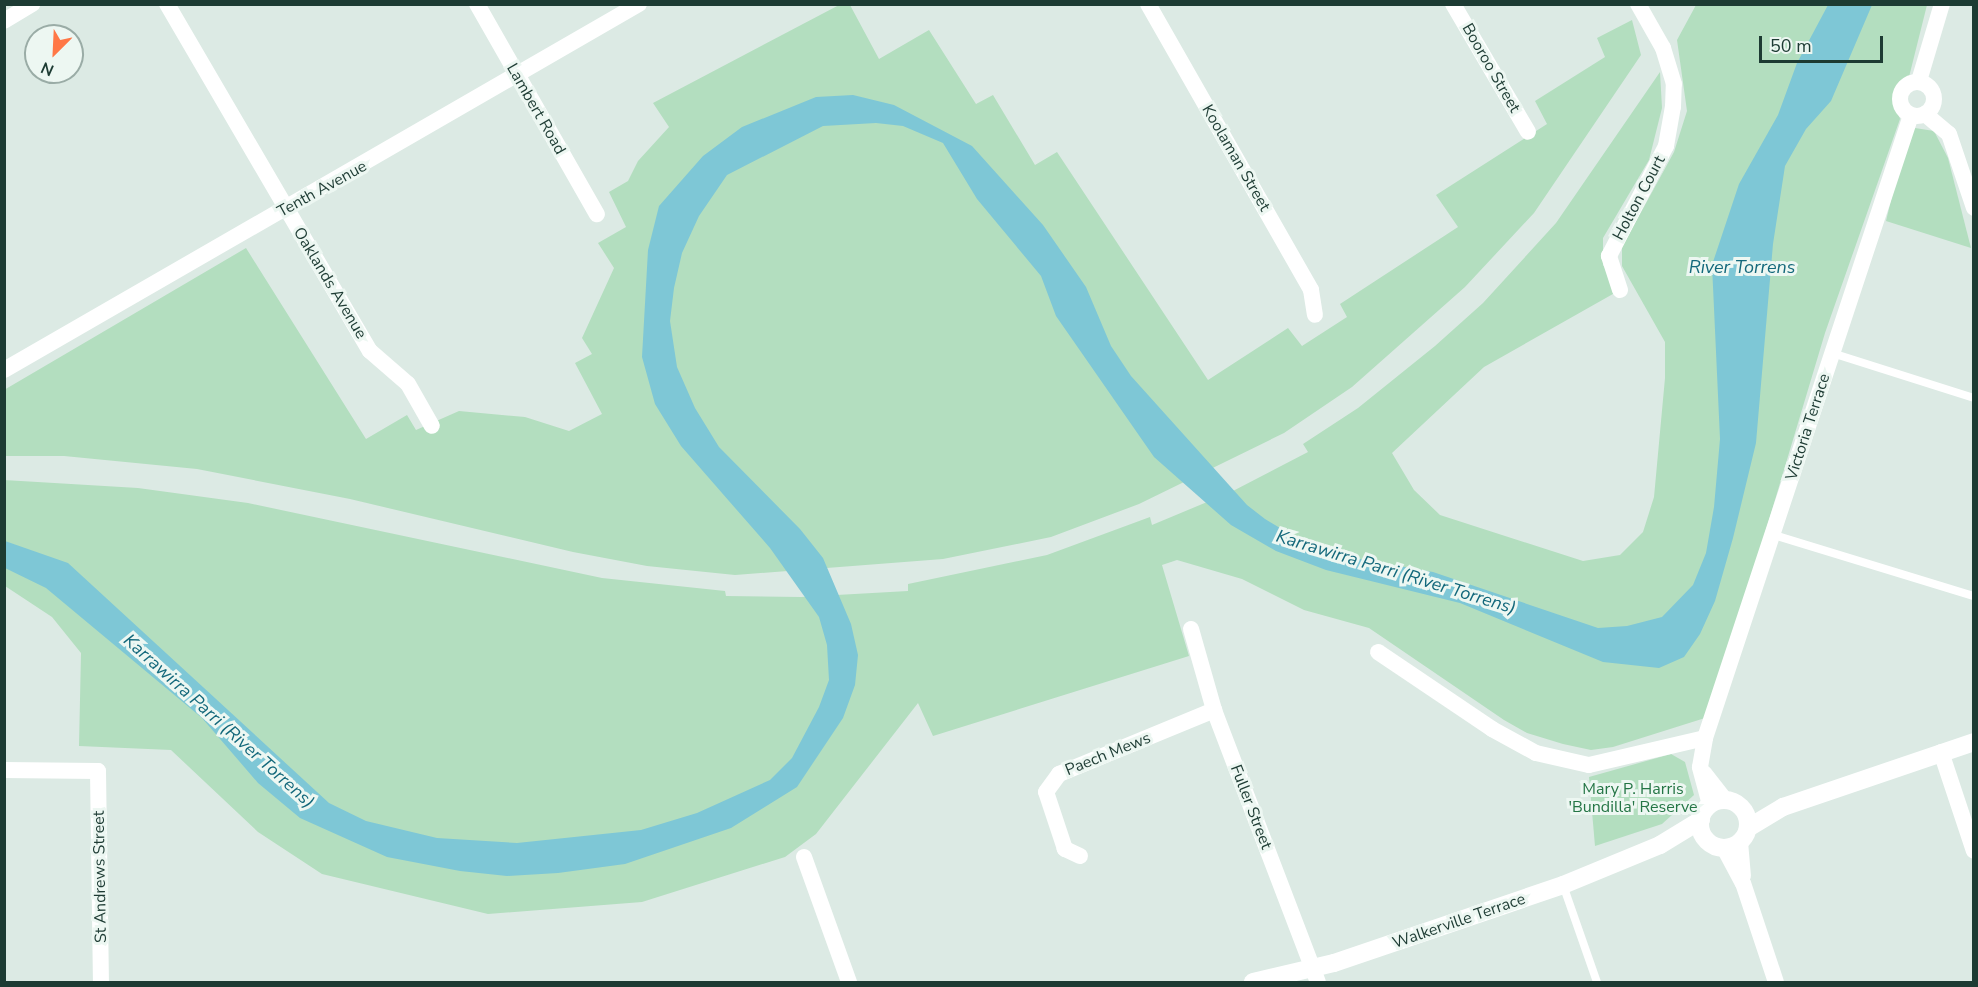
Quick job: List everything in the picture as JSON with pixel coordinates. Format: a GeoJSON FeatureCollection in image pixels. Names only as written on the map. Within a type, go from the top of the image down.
{"type":"FeatureCollection","features":[{"type":"Feature","properties":{"kind":"street"},"geometry":{"type":"LineString","coordinates":[[4,21],[32,4]]}},
{"type":"Feature","properties":{"kind":"street","name":"Oaklands Avenue"},"geometry":{"type":"LineString","coordinates":[[167,4],[370,351],[408,384],[432,426]]}},
{"type":"Feature","properties":{"kind":"street","name":"Lambert Road"},"geometry":{"type":"LineString","coordinates":[[477,4],[597,214]]}},
{"type":"Feature","properties":{"kind":"street","name":"Tenth Avenue"},"geometry":{"type":"LineString","coordinates":[[4,370],[518,77],[639,4]]}},
{"type":"Feature","properties":{"kind":"street","name":"Booroo Street"},"geometry":{"type":"LineString","coordinates":[[1453,4],[1528,132]]}},
{"type":"Feature","properties":{"kind":"street","name":"Holton Court"},"geometry":{"type":"LineString","coordinates":[[1620,290],[1609,256],[1665,146],[1674,84],[1663,48],[1638,4]]}},
{"type":"Feature","properties":{"kind":"street"},"geometry":{"type":"LineString","coordinates":[[1918,81],[1942,4]]}},
{"type":"Feature","properties":{"kind":"street","name":"Koolaman Street"},"geometry":{"type":"LineString","coordinates":[[1151,6],[1311,290],[1315,315]]}},
{"type":"Feature","properties":{"kind":"street"},"geometry":{"type":"LineString","coordinates":[[1918,81],[1907,85],[1900,95],[1902,107],[1948,134],[1974,208]]}},
{"type":"Feature","properties":{"kind":"street"},"geometry":{"type":"LineString","coordinates":[[1918,81],[1930,88],[1934,98],[1918,115]]}},
{"type":"Feature","properties":{"kind":"street","name":"Victoria Terrace"},"geometry":{"type":"LineString","coordinates":[[1712,808],[1700,767],[1705,738],[1774,535],[1832,353],[1918,115]]}},
{"type":"Feature","properties":{"kind":"street","name":"Fuller Street"},"geometry":{"type":"LineString","coordinates":[[1191,629],[1214,710],[1316,976]]}},
{"type":"Feature","properties":{"kind":"street"},"geometry":{"type":"LineString","coordinates":[[1378,652],[1492,729],[1536,753],[1589,765],[1705,738]]}},
{"type":"Feature","properties":{"kind":"street","name":"Paech Mews"},"geometry":{"type":"LineString","coordinates":[[1080,856],[1065,849],[1046,792],[1059,774],[1214,710]]}},
{"type":"Feature","properties":{"kind":"street"},"geometry":{"type":"LineString","coordinates":[[1783,807],[1712,808],[1706,839],[1737,839],[1783,807],[1974,742]]}},
{"type":"Feature","properties":{"kind":"street"},"geometry":{"type":"LineString","coordinates":[[1941,753],[1974,851]]}},
{"type":"Feature","properties":{"kind":"street","name":"St Andrews Street"},"geometry":{"type":"LineString","coordinates":[[4,770],[98,771],[101,982]]}},
{"type":"Feature","properties":{"kind":"street","name":"Walkerville Terrace"},"geometry":{"type":"LineString","coordinates":[[1253,982],[1316,976],[1563,885],[1660,845],[1712,808]]}},
{"type":"Feature","properties":{"kind":"street"},"geometry":{"type":"LineString","coordinates":[[1742,808],[1737,839],[1743,883],[1776,982]]}},
{"type":"Feature","properties":{"kind":"street","name":"Walkerville Terrace"},"geometry":{"type":"LineString","coordinates":[[1660,845],[1706,839]]}},
{"type":"Feature","properties":{"kind":"street"},"geometry":{"type":"LineString","coordinates":[[804,857],[849,982]]}},
{"type":"Feature","properties":{"kind":"lane"},"geometry":{"type":"LineString","coordinates":[[1832,353],[1974,398]]}},
{"type":"Feature","properties":{"kind":"lane"},"geometry":{"type":"LineString","coordinates":[[1774,535],[1974,596]]}},
{"type":"Feature","properties":{"kind":"lane"},"geometry":{"type":"LineString","coordinates":[[1563,885],[1597,982]]}},
{"type":"Feature","properties":{"kind":"green space"},"geometry":{"type":"Polygon","coordinates":[[[841,4],[850,5],[879,59],[929,30],[976,104],[993,95],[1035,165],[1057,152],[1208,380],[1288,328],[1302,346],[1347,317],[1340,304],[1458,227],[1436,195],[1547,124],[1535,101],[1605,57],[1597,38],[1632,20],[1641,55],[1534,213],[1465,287],[1352,387],[1284,433],[1139,504],[1051,537],[943,559],[735,575],[647,566],[573,552],[350,499],[197,469],[64,456],[5,456],[4,390],[246,248],[366,439],[407,415],[416,430],[459,411],[525,417],[569,431],[602,414],[575,363],[592,354],[582,338],[614,268],[598,243],[626,227],[609,192],[628,181],[638,161],[669,127],[653,103],[841,4]]]}},
{"type":"Feature","properties":{"kind":"green space"},"geometry":{"type":"Polygon","coordinates":[[[1696,5],[1927,5],[1909,77],[1894,97],[1900,119],[1825,333],[1730,650],[1705,718],[1613,747],[1591,750],[1563,744],[1527,733],[1504,720],[1369,628],[1304,610],[1242,579],[1177,560],[1162,565],[1189,656],[933,736],[918,703],[816,834],[785,857],[642,902],[488,914],[322,874],[258,832],[171,750],[79,746],[81,653],[52,617],[5,586],[4,480],[138,488],[248,503],[602,578],[725,591],[726,596],[801,597],[908,591],[908,584],[1047,555],[1150,517],[1152,525],[1231,492],[1308,452],[1303,444],[1358,408],[1435,346],[1483,303],[1556,223],[1660,72],[1662,108],[1649,160],[1603,238],[1603,265],[1620,290],[1484,367],[1392,453],[1414,490],[1440,515],[1583,561],[1620,555],[1643,532],[1654,497],[1665,378],[1665,342],[1622,266],[1622,247],[1674,152],[1687,111],[1677,40],[1696,5]]]}},
{"type":"Feature","properties":{"kind":"green space"},"geometry":{"type":"Polygon","coordinates":[[[1915,128],[1934,131],[1948,158],[1971,248],[1886,221],[1906,138],[1915,128]]]}},
{"type":"Feature","properties":{"kind":"green space","name":"Mary P. Harris 'Bundilla' Reserve"},"geometry":{"type":"Polygon","coordinates":[[[1671,754],[1685,762],[1694,795],[1662,824],[1595,846],[1589,777],[1671,754]]]}},
{"type":"Feature","properties":{"kind":"water","name":"River Torrens"},"geometry":{"type":"Polygon","coordinates":[[[1828,5],[1872,5],[1831,101],[1806,129],[1785,166],[1773,244],[1756,443],[1733,538],[1715,601],[1700,634],[1684,657],[1659,668],[1603,662],[1460,603],[1326,570],[1276,551],[1231,525],[1154,457],[1056,316],[1041,276],[977,199],[943,143],[903,126],[876,123],[823,126],[727,175],[699,216],[682,253],[674,288],[670,321],[677,367],[695,408],[719,447],[800,529],[823,558],[851,624],[858,655],[855,685],[843,718],[797,787],[731,828],[625,864],[558,873],[507,876],[460,871],[387,857],[300,818],[258,783],[202,718],[46,588],[5,568],[5,541],[68,563],[329,803],[366,821],[437,838],[517,843],[641,830],[697,813],[770,780],[792,758],[819,707],[829,680],[827,645],[819,617],[770,548],[681,446],[655,404],[642,357],[648,250],[659,206],[703,156],[742,127],[816,97],[853,95],[894,105],[972,146],[1043,225],[1086,287],[1111,346],[1131,376],[1247,505],[1265,519],[1300,540],[1349,557],[1433,572],[1598,628],[1627,626],[1662,617],[1693,585],[1706,553],[1714,507],[1720,439],[1712,265],[1739,184],[1778,115],[1797,63],[1828,5]]]}},
{"type":"Feature","properties":{"kind":"water label","name":"Karrawirra Parri (River Torrens)"},"geometry":{"type":"Point","coordinates":[1396,572]}},
{"type":"Feature","properties":{"kind":"water label","name":"Karrawirra Parri (River Torrens)"},"geometry":{"type":"Point","coordinates":[219,721]}}]}
